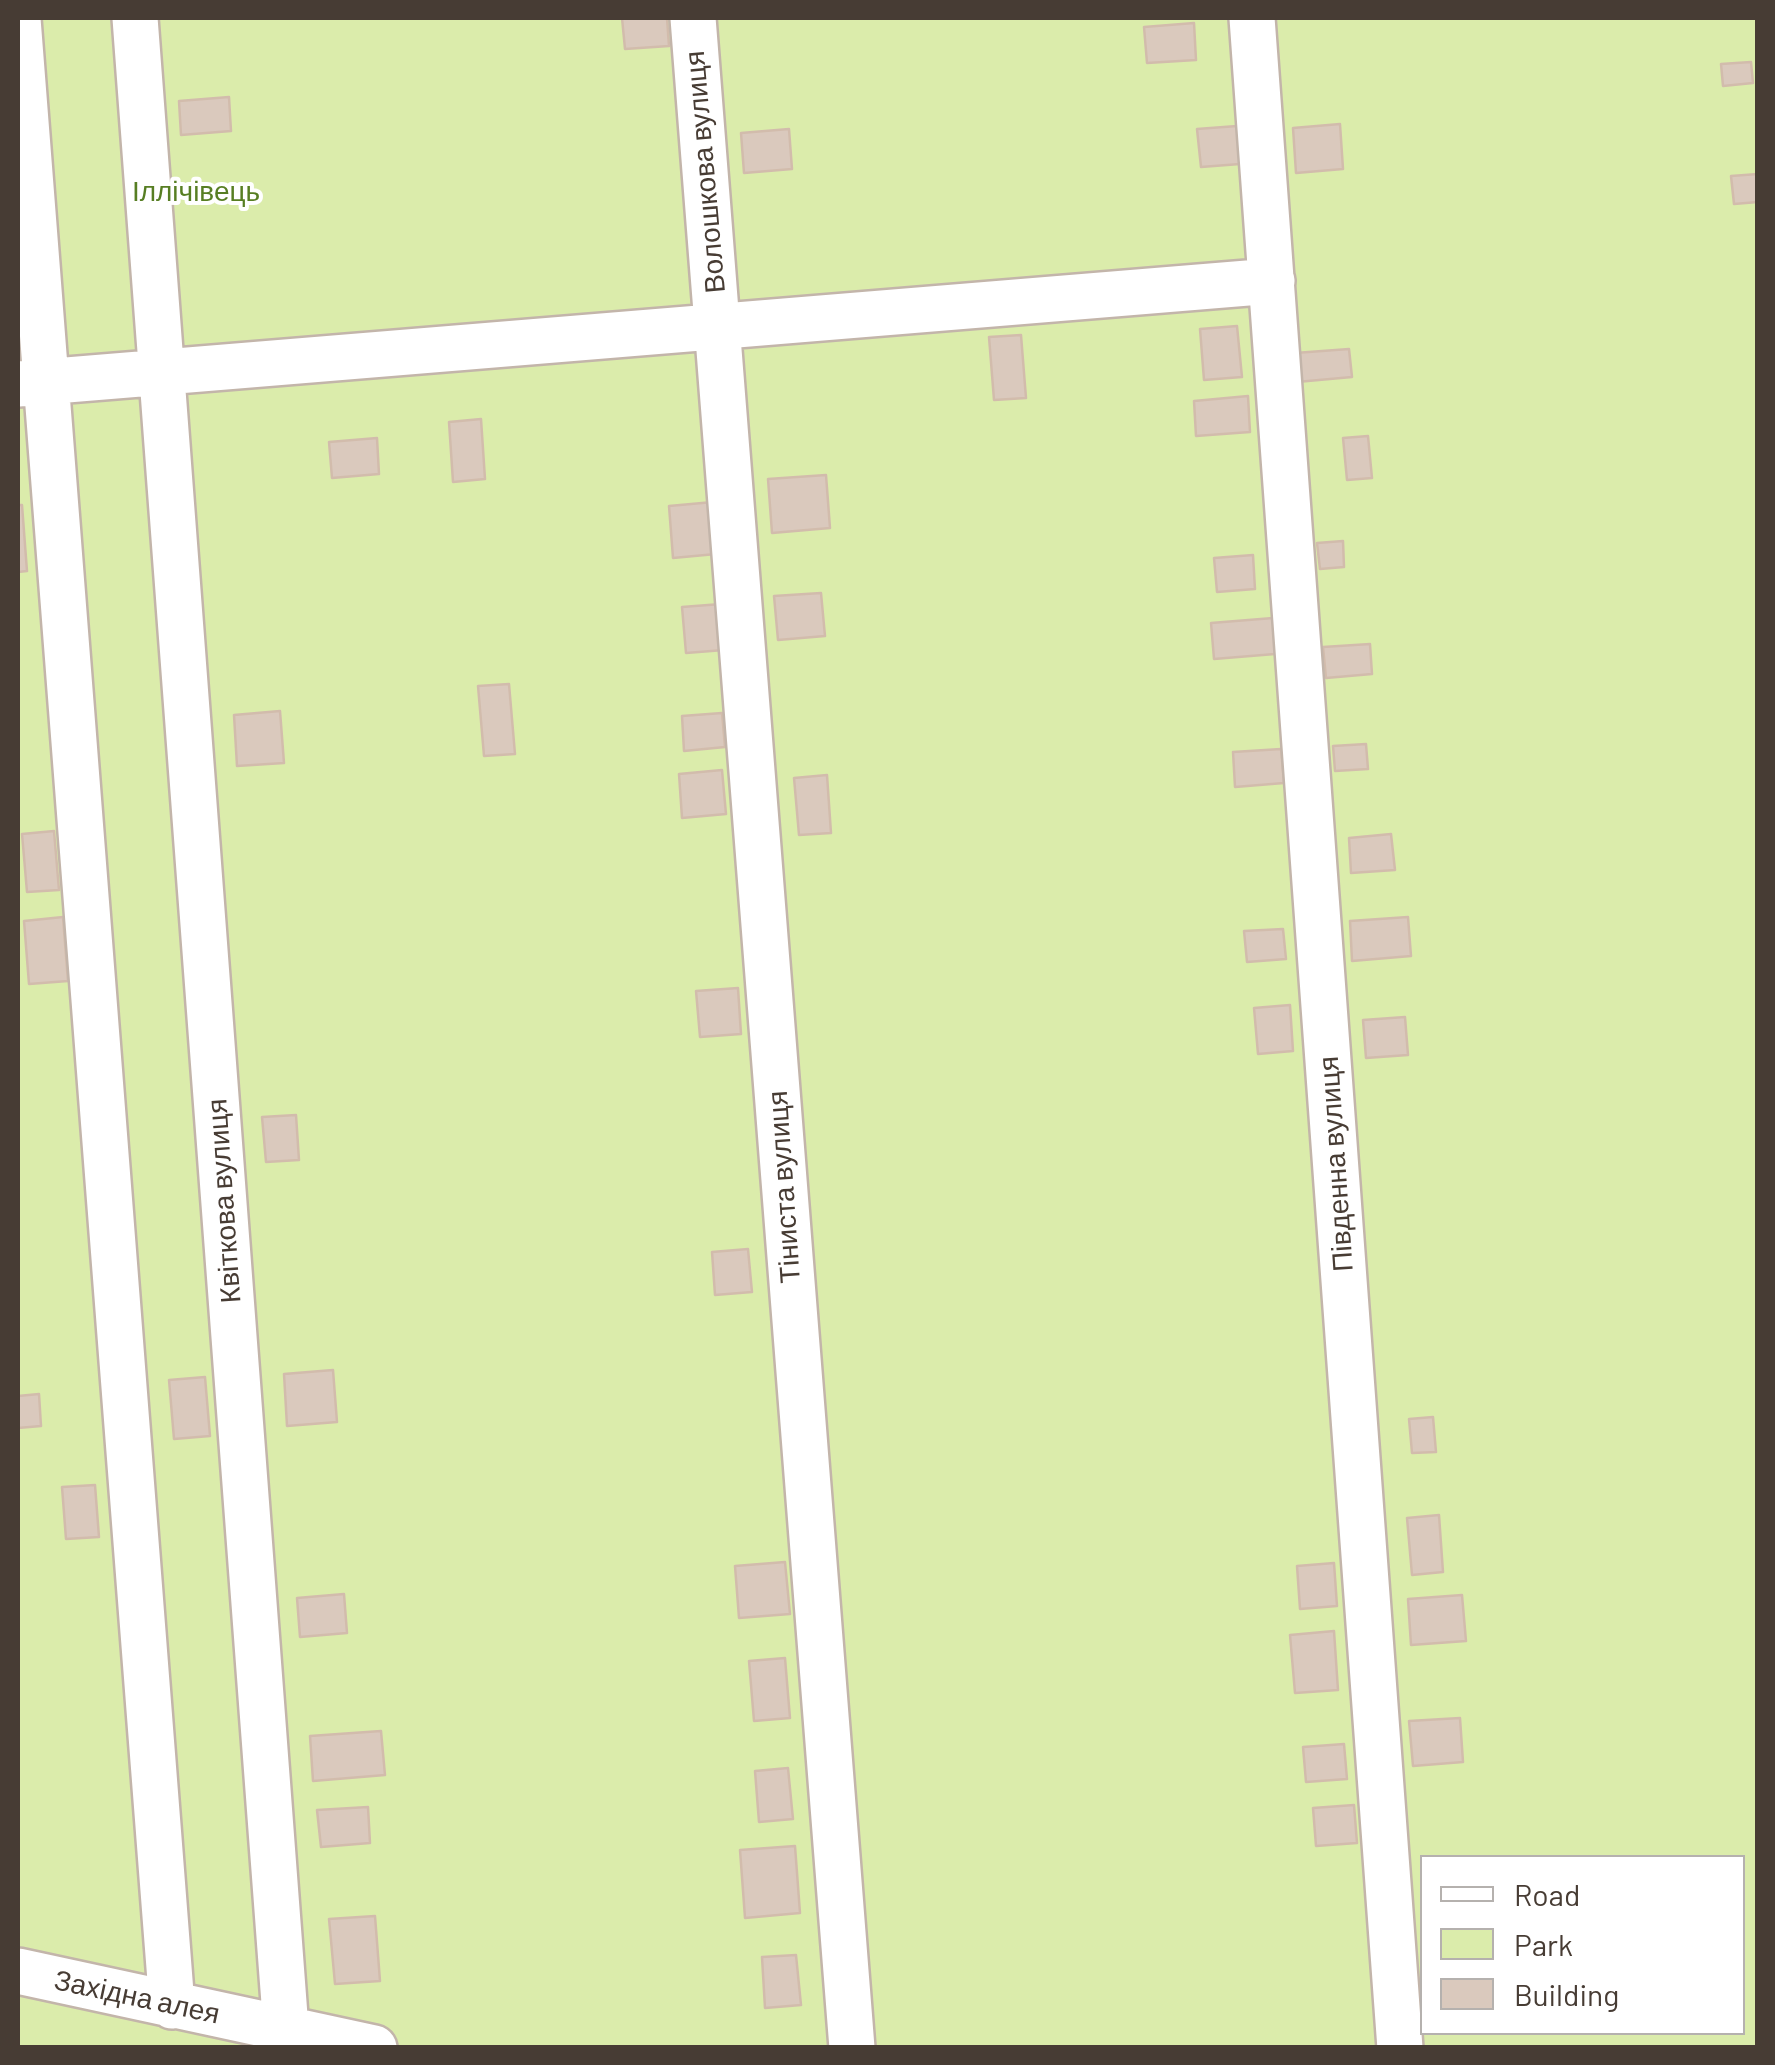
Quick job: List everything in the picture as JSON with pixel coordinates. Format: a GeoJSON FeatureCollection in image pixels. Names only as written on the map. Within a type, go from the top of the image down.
{"type":"FeatureCollection","features":[{"type":"Feature","properties":{"kind":"lane","name":"Квіткова вулиця"},"geometry":{"type":"LineString","coordinates":[[135,18],[163,372],[255,2032]]}},
{"type":"Feature","properties":{"kind":"lane","name":"Волошкова вулиця"},"geometry":{"type":"LineString","coordinates":[[693,18],[717,327]]}},
{"type":"Feature","properties":{"kind":"lane","name":"Південна вулиця"},"geometry":{"type":"LineString","coordinates":[[1252,18],[1400,2048]]}},
{"type":"Feature","properties":{"kind":"lane"},"geometry":{"type":"LineString","coordinates":[[18,19],[32,383],[172,2006]]}},
{"type":"Feature","properties":{"kind":"lane"},"geometry":{"type":"LineString","coordinates":[[32,383],[1272,281]]}},
{"type":"Feature","properties":{"kind":"lane","name":"Тіниста вулиця"},"geometry":{"type":"LineString","coordinates":[[717,327],[852,2048]]}},
{"type":"Feature","properties":{"kind":"lane","name":"Західна алея"},"geometry":{"type":"LineString","coordinates":[[18,1971],[172,2006],[255,2032],[374,2048]]}},
{"type":"Feature","properties":{"kind":"green space","name":"Іллічівець"},"geometry":{"type":"Polygon","coordinates":[[[18,18],[1757,18],[1757,2047],[18,2047],[18,18]]]}},
{"type":"Feature","properties":{"kind":"building"},"geometry":{"type":"Polygon","coordinates":[[[622,18],[667,18],[669,46],[625,49],[622,18]]]}},
{"type":"Feature","properties":{"kind":"building"},"geometry":{"type":"Polygon","coordinates":[[[1194,23],[1196,60],[1147,63],[1144,27],[1194,23]]]}},
{"type":"Feature","properties":{"kind":"building"},"geometry":{"type":"Polygon","coordinates":[[[1751,62],[1753,83],[1723,86],[1721,64],[1751,62]]]}},
{"type":"Feature","properties":{"kind":"building"},"geometry":{"type":"Polygon","coordinates":[[[229,97],[231,131],[181,135],[179,101],[229,97]]]}},
{"type":"Feature","properties":{"kind":"building"},"geometry":{"type":"Polygon","coordinates":[[[1340,124],[1343,169],[1296,173],[1293,128],[1340,124]]]}},
{"type":"Feature","properties":{"kind":"building"},"geometry":{"type":"Polygon","coordinates":[[[1237,126],[1240,164],[1201,167],[1197,129],[1237,126]]]}},
{"type":"Feature","properties":{"kind":"building"},"geometry":{"type":"Polygon","coordinates":[[[789,129],[792,169],[744,173],[741,133],[789,129]]]}},
{"type":"Feature","properties":{"kind":"building"},"geometry":{"type":"Polygon","coordinates":[[[1758,174],[1758,202],[1734,204],[1731,176],[1758,174]]]}},
{"type":"Feature","properties":{"kind":"building"},"geometry":{"type":"Polygon","coordinates":[[[1237,326],[1242,377],[1204,380],[1200,329],[1237,326]]]}},
{"type":"Feature","properties":{"kind":"building"},"geometry":{"type":"Polygon","coordinates":[[[1021,335],[1026,398],[994,400],[989,337],[1021,335]]]}},
{"type":"Feature","properties":{"kind":"building"},"geometry":{"type":"Polygon","coordinates":[[[1349,349],[1352,377],[1297,382],[1295,353],[1349,349]]]}},
{"type":"Feature","properties":{"kind":"building"},"geometry":{"type":"Polygon","coordinates":[[[1248,396],[1250,432],[1196,436],[1194,401],[1248,396]]]}},
{"type":"Feature","properties":{"kind":"building"},"geometry":{"type":"Polygon","coordinates":[[[481,419],[485,479],[453,482],[449,422],[481,419]]]}},
{"type":"Feature","properties":{"kind":"building"},"geometry":{"type":"Polygon","coordinates":[[[1368,436],[1372,478],[1347,480],[1343,438],[1368,436]]]}},
{"type":"Feature","properties":{"kind":"building"},"geometry":{"type":"Polygon","coordinates":[[[377,438],[379,474],[332,478],[329,442],[377,438]]]}},
{"type":"Feature","properties":{"kind":"building"},"geometry":{"type":"Polygon","coordinates":[[[826,475],[830,528],[772,533],[768,479],[826,475]]]}},
{"type":"Feature","properties":{"kind":"building"},"geometry":{"type":"Polygon","coordinates":[[[713,502],[716,554],[673,558],[669,506],[713,502]]]}},
{"type":"Feature","properties":{"kind":"building"},"geometry":{"type":"Polygon","coordinates":[[[18,505],[22,505],[27,571],[18,572],[18,505]]]}},
{"type":"Feature","properties":{"kind":"building"},"geometry":{"type":"Polygon","coordinates":[[[1343,541],[1344,567],[1320,569],[1317,543],[1343,541]]]}},
{"type":"Feature","properties":{"kind":"building"},"geometry":{"type":"Polygon","coordinates":[[[1253,555],[1255,589],[1217,592],[1214,558],[1253,555]]]}},
{"type":"Feature","properties":{"kind":"building"},"geometry":{"type":"Polygon","coordinates":[[[821,593],[825,636],[778,640],[774,596],[821,593]]]}},
{"type":"Feature","properties":{"kind":"building"},"geometry":{"type":"Polygon","coordinates":[[[721,604],[724,650],[686,653],[682,607],[721,604]]]}},
{"type":"Feature","properties":{"kind":"building"},"geometry":{"type":"Polygon","coordinates":[[[1273,618],[1275,654],[1214,659],[1211,623],[1273,618]]]}},
{"type":"Feature","properties":{"kind":"building"},"geometry":{"type":"Polygon","coordinates":[[[1370,644],[1372,674],[1326,678],[1323,647],[1370,644]]]}},
{"type":"Feature","properties":{"kind":"building"},"geometry":{"type":"Polygon","coordinates":[[[509,684],[515,754],[484,756],[478,686],[509,684]]]}},
{"type":"Feature","properties":{"kind":"building"},"geometry":{"type":"Polygon","coordinates":[[[280,711],[284,763],[237,766],[234,715],[280,711]]]}},
{"type":"Feature","properties":{"kind":"building"},"geometry":{"type":"Polygon","coordinates":[[[722,713],[725,747],[684,751],[682,716],[722,713]]]}},
{"type":"Feature","properties":{"kind":"building"},"geometry":{"type":"Polygon","coordinates":[[[1366,744],[1368,769],[1335,771],[1333,746],[1366,744]]]}},
{"type":"Feature","properties":{"kind":"building"},"geometry":{"type":"Polygon","coordinates":[[[1281,749],[1284,783],[1235,787],[1233,752],[1281,749]]]}},
{"type":"Feature","properties":{"kind":"building"},"geometry":{"type":"Polygon","coordinates":[[[722,770],[726,814],[682,818],[679,774],[722,770]]]}},
{"type":"Feature","properties":{"kind":"building"},"geometry":{"type":"Polygon","coordinates":[[[827,775],[831,833],[799,835],[794,778],[827,775]]]}},
{"type":"Feature","properties":{"kind":"building"},"geometry":{"type":"Polygon","coordinates":[[[54,831],[59,890],[27,892],[22,834],[54,831]]]}},
{"type":"Feature","properties":{"kind":"building"},"geometry":{"type":"Polygon","coordinates":[[[1391,834],[1395,870],[1351,873],[1349,838],[1391,834]]]}},
{"type":"Feature","properties":{"kind":"building"},"geometry":{"type":"Polygon","coordinates":[[[63,917],[68,981],[29,984],[24,921],[63,917]]]}},
{"type":"Feature","properties":{"kind":"building"},"geometry":{"type":"Polygon","coordinates":[[[1408,917],[1411,956],[1352,961],[1350,921],[1408,917]]]}},
{"type":"Feature","properties":{"kind":"building"},"geometry":{"type":"Polygon","coordinates":[[[1283,929],[1286,959],[1247,962],[1244,931],[1283,929]]]}},
{"type":"Feature","properties":{"kind":"building"},"geometry":{"type":"Polygon","coordinates":[[[738,988],[741,1034],[700,1037],[696,991],[738,988]]]}},
{"type":"Feature","properties":{"kind":"building"},"geometry":{"type":"Polygon","coordinates":[[[1290,1005],[1293,1051],[1258,1054],[1254,1008],[1290,1005]]]}},
{"type":"Feature","properties":{"kind":"building"},"geometry":{"type":"Polygon","coordinates":[[[1405,1017],[1408,1055],[1366,1058],[1363,1020],[1405,1017]]]}},
{"type":"Feature","properties":{"kind":"building"},"geometry":{"type":"Polygon","coordinates":[[[296,1115],[299,1160],[266,1162],[262,1117],[296,1115]]]}},
{"type":"Feature","properties":{"kind":"building"},"geometry":{"type":"Polygon","coordinates":[[[748,1249],[752,1292],[715,1295],[712,1252],[748,1249]]]}},
{"type":"Feature","properties":{"kind":"building"},"geometry":{"type":"Polygon","coordinates":[[[333,1370],[337,1422],[287,1426],[284,1374],[333,1370]]]}},
{"type":"Feature","properties":{"kind":"building"},"geometry":{"type":"Polygon","coordinates":[[[205,1377],[210,1436],[174,1439],[169,1380],[205,1377]]]}},
{"type":"Feature","properties":{"kind":"building"},"geometry":{"type":"Polygon","coordinates":[[[39,1394],[41,1426],[18,1428],[18,1396],[39,1394]]]}},
{"type":"Feature","properties":{"kind":"building"},"geometry":{"type":"Polygon","coordinates":[[[1433,1417],[1436,1452],[1412,1453],[1409,1419],[1433,1417]]]}},
{"type":"Feature","properties":{"kind":"building"},"geometry":{"type":"Polygon","coordinates":[[[95,1485],[99,1537],[66,1539],[62,1487],[95,1485]]]}},
{"type":"Feature","properties":{"kind":"building"},"geometry":{"type":"Polygon","coordinates":[[[1439,1515],[1443,1572],[1412,1575],[1407,1518],[1439,1515]]]}},
{"type":"Feature","properties":{"kind":"building"},"geometry":{"type":"Polygon","coordinates":[[[785,1562],[790,1614],[739,1618],[735,1566],[785,1562]]]}},
{"type":"Feature","properties":{"kind":"building"},"geometry":{"type":"Polygon","coordinates":[[[1334,1563],[1337,1606],[1300,1609],[1297,1566],[1334,1563]]]}},
{"type":"Feature","properties":{"kind":"building"},"geometry":{"type":"Polygon","coordinates":[[[344,1594],[347,1633],[300,1637],[297,1598],[344,1594]]]}},
{"type":"Feature","properties":{"kind":"building"},"geometry":{"type":"Polygon","coordinates":[[[1462,1595],[1466,1641],[1411,1645],[1408,1599],[1462,1595]]]}},
{"type":"Feature","properties":{"kind":"building"},"geometry":{"type":"Polygon","coordinates":[[[1334,1631],[1338,1690],[1295,1693],[1290,1635],[1334,1631]]]}},
{"type":"Feature","properties":{"kind":"building"},"geometry":{"type":"Polygon","coordinates":[[[785,1658],[790,1718],[754,1721],[749,1661],[785,1658]]]}},
{"type":"Feature","properties":{"kind":"building"},"geometry":{"type":"Polygon","coordinates":[[[1460,1718],[1463,1762],[1413,1766],[1409,1721],[1460,1718]]]}},
{"type":"Feature","properties":{"kind":"building"},"geometry":{"type":"Polygon","coordinates":[[[381,1731],[385,1775],[313,1781],[310,1736],[381,1731]]]}},
{"type":"Feature","properties":{"kind":"building"},"geometry":{"type":"Polygon","coordinates":[[[1344,1744],[1347,1779],[1306,1782],[1303,1747],[1344,1744]]]}},
{"type":"Feature","properties":{"kind":"building"},"geometry":{"type":"Polygon","coordinates":[[[788,1768],[793,1819],[759,1822],[755,1771],[788,1768]]]}},
{"type":"Feature","properties":{"kind":"building"},"geometry":{"type":"Polygon","coordinates":[[[1354,1805],[1357,1843],[1316,1846],[1313,1808],[1354,1805]]]}},
{"type":"Feature","properties":{"kind":"building"},"geometry":{"type":"Polygon","coordinates":[[[368,1807],[370,1843],[321,1847],[317,1810],[368,1807]]]}},
{"type":"Feature","properties":{"kind":"building"},"geometry":{"type":"Polygon","coordinates":[[[795,1846],[800,1913],[745,1918],[740,1850],[795,1846]]]}},
{"type":"Feature","properties":{"kind":"building"},"geometry":{"type":"Polygon","coordinates":[[[375,1916],[380,1981],[335,1984],[329,1919],[375,1916]]]}},
{"type":"Feature","properties":{"kind":"building"},"geometry":{"type":"Polygon","coordinates":[[[796,1955],[801,2005],[765,2008],[762,1957],[796,1955]]]}}]}
